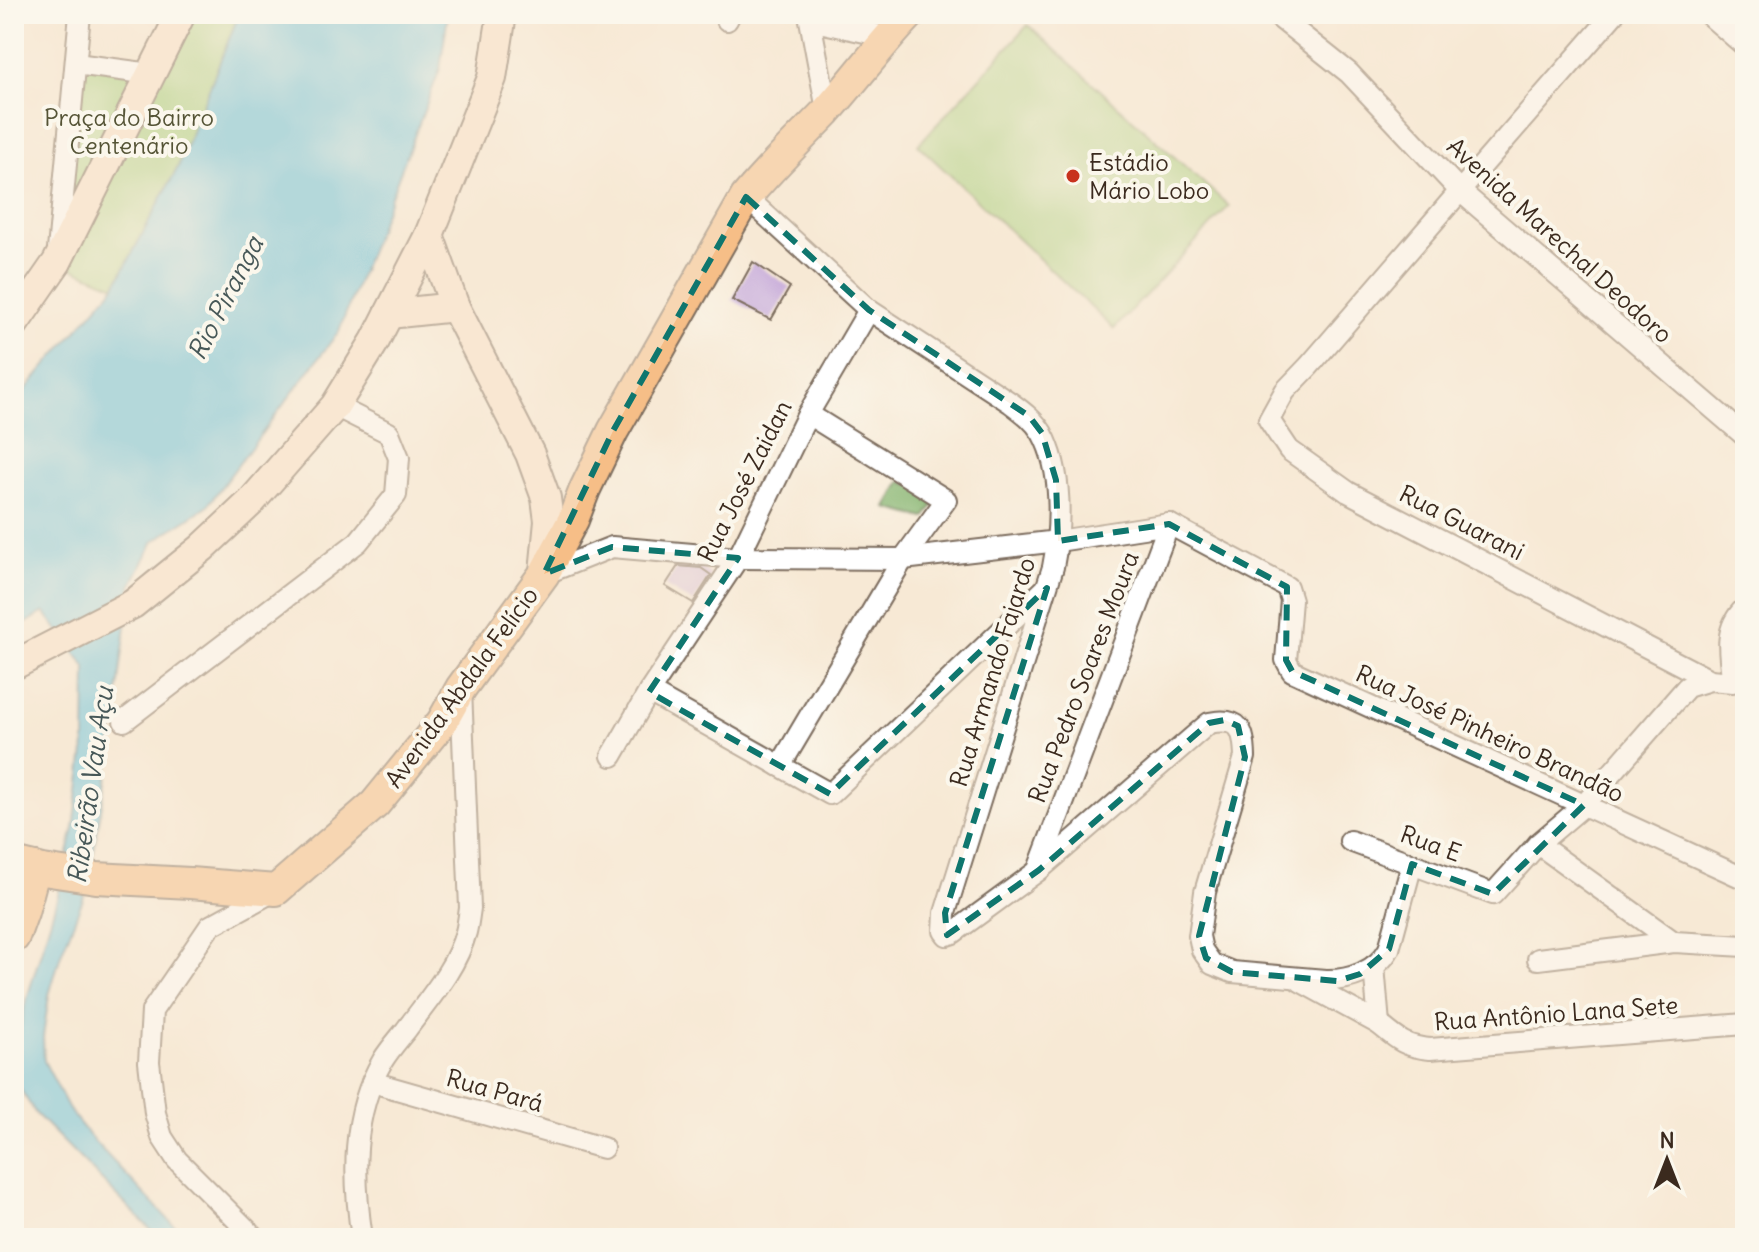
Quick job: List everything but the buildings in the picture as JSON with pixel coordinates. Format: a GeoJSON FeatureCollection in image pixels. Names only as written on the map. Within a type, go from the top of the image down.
{"type":"FeatureCollection","features":[{"type":"Feature","properties":{"kind":"main road"},"geometry":{"type":"LineString","coordinates":[[14,324],[57,262],[181,14]]}},
{"type":"Feature","properties":{"kind":"main road"},"geometry":{"type":"LineString","coordinates":[[14,665],[133,604],[202,548],[251,502],[342,395],[386,320],[429,235],[492,78],[502,14]]}},
{"type":"Feature","properties":{"kind":"main road"},"geometry":{"type":"LineString","coordinates":[[544,574],[573,520],[613,431],[746,197],[910,14]]}},
{"type":"Feature","properties":{"kind":"main road","name":"Avenida Abdala Felício"},"geometry":{"type":"LineString","coordinates":[[276,890],[375,804],[442,722],[461,688],[544,574],[549,521],[546,498],[530,454],[455,307],[429,235]]}},
{"type":"Feature","properties":{"kind":"main road"},"geometry":{"type":"LineString","coordinates":[[386,320],[455,307]]}},
{"type":"Feature","properties":{"kind":"main road"},"geometry":{"type":"LineString","coordinates":[[14,937],[23,912],[31,867],[96,878],[276,890]]}},
{"type":"Feature","properties":{"kind":"street"},"geometry":{"type":"LineString","coordinates":[[57,262],[80,14]]}},
{"type":"Feature","properties":{"kind":"street","name":"Avenida Marechal Deodoro"},"geometry":{"type":"LineString","coordinates":[[1275,14],[1349,73],[1460,191],[1745,436]]}},
{"type":"Feature","properties":{"kind":"street"},"geometry":{"type":"LineString","coordinates":[[1460,191],[1614,14]]}},
{"type":"Feature","properties":{"kind":"street"},"geometry":{"type":"LineString","coordinates":[[1708,14],[1745,46]]}},
{"type":"Feature","properties":{"kind":"street"},"geometry":{"type":"LineString","coordinates":[[827,110],[806,17],[888,37]]}},
{"type":"Feature","properties":{"kind":"street"},"geometry":{"type":"LineString","coordinates":[[76,64],[151,74]]}},
{"type":"Feature","properties":{"kind":"street","name":"Rua Guarani"},"geometry":{"type":"LineString","coordinates":[[1460,191],[1285,391],[1269,420],[1289,450],[1348,492],[1710,680]]}},
{"type":"Feature","properties":{"kind":"street","name":"Rua Armando Fajardo"},"geometry":{"type":"LineString","coordinates":[[746,197],[869,310],[1029,416],[1042,433],[1050,453],[1059,509],[1058,541],[1047,588],[945,913],[944,931],[947,935],[953,933],[1039,870],[1209,723],[1225,720],[1238,726],[1244,739],[1245,757],[1205,892],[1199,936],[1202,950],[1212,964],[1232,972],[1291,977]]}},
{"type":"Feature","properties":{"kind":"street","name":"Rua José Zaidan"},"geometry":{"type":"LineString","coordinates":[[612,756],[649,692],[738,558],[808,414],[869,310]]}},
{"type":"Feature","properties":{"kind":"street"},"geometry":{"type":"LineString","coordinates":[[124,721],[358,542],[396,495],[399,458],[389,433],[342,395]]}},
{"type":"Feature","properties":{"kind":"street"},"geometry":{"type":"LineString","coordinates":[[780,766],[903,559],[946,500],[808,414]]}},
{"type":"Feature","properties":{"kind":"street","name":"Rua Pedro Soares Moura"},"geometry":{"type":"LineString","coordinates":[[544,574],[612,547],[738,558],[903,559],[1169,524],[1039,870]]}},
{"type":"Feature","properties":{"kind":"street","name":"Rua José Pinheiro Brandão"},"geometry":{"type":"LineString","coordinates":[[1169,524],[1287,587],[1291,600],[1286,660],[1292,671],[1745,879]]}},
{"type":"Feature","properties":{"kind":"street"},"geometry":{"type":"LineString","coordinates":[[649,692],[830,794],[1047,588]]}},
{"type":"Feature","properties":{"kind":"street"},"geometry":{"type":"LineString","coordinates":[[1674,942],[1538,844],[1584,805],[1687,687],[1710,680],[1739,685],[1727,639],[1734,620],[1745,608]]}},
{"type":"Feature","properties":{"kind":"street"},"geometry":{"type":"LineString","coordinates":[[362,1238],[356,1198],[356,1148],[366,1096],[384,1058],[439,986],[466,933],[470,908],[461,688]]}},
{"type":"Feature","properties":{"kind":"street","name":"Rua E"},"geometry":{"type":"LineString","coordinates":[[1350,841],[1493,894],[1538,844]]}},
{"type":"Feature","properties":{"kind":"street"},"geometry":{"type":"LineString","coordinates":[[1291,977],[1337,981],[1360,974],[1384,958],[1412,864]]}},
{"type":"Feature","properties":{"kind":"street"},"geometry":{"type":"LineString","coordinates":[[255,1238],[177,1160],[162,1137],[155,1113],[149,1062],[152,1011],[210,926],[276,890]]}},
{"type":"Feature","properties":{"kind":"street"},"geometry":{"type":"LineString","coordinates":[[1538,959],[1674,942],[1745,946]]}},
{"type":"Feature","properties":{"kind":"street"},"geometry":{"type":"LineString","coordinates":[[1374,966],[1379,1024]]}},
{"type":"Feature","properties":{"kind":"street","name":"Rua Antônio Lana Sete"},"geometry":{"type":"LineString","coordinates":[[1291,977],[1379,1024],[1400,1042],[1414,1048],[1745,1024]]}},
{"type":"Feature","properties":{"kind":"street","name":"Rua Pará"},"geometry":{"type":"LineString","coordinates":[[372,1082],[603,1148]]}},
{"type":"Feature","properties":{"kind":"highlighted area"},"geometry":{"type":"Polygon","coordinates":[[[746,197],[869,310],[1029,416],[1042,433],[1056,480],[1058,541],[1169,524],[1287,587],[1286,660],[1292,671],[1584,805],[1493,894],[1412,864],[1389,949],[1360,974],[1337,981],[1232,972],[1206,958],[1199,936],[1245,757],[1238,726],[1225,720],[1209,723],[1039,870],[947,935],[945,913],[1047,588],[830,794],[649,692],[738,558],[612,547],[544,574],[613,431],[746,197]]]}},
{"type":"Feature","properties":{"kind":"green space","name":"Praça do Bairro Centenário"},"geometry":{"type":"Polygon","coordinates":[[[180,14],[239,14],[178,167],[115,286],[57,262],[76,64],[151,74],[180,14]]]}},
{"type":"Feature","properties":{"kind":"green space","name":"Estádio Mário Lobo"},"geometry":{"type":"Polygon","coordinates":[[[1028,25],[1229,206],[1114,329],[918,145],[1028,25]]]}},
{"type":"Feature","properties":{"kind":"green space"},"geometry":{"type":"Polygon","coordinates":[[[901,481],[938,499],[925,518],[887,508],[901,481]]]}},
{"type":"Feature","properties":{"kind":"water"},"geometry":{"type":"Polygon","coordinates":[[[239,14],[448,14],[440,69],[339,331],[207,506],[154,541],[131,586],[108,770],[87,889],[61,954],[49,995],[43,1037],[44,1061],[71,1113],[186,1238],[159,1238],[36,1114],[19,1087],[19,1033],[74,828],[85,744],[86,667],[44,612],[14,631],[14,403],[115,286],[178,167],[239,14]]]}},
{"type":"Feature","properties":{"kind":"place","name":"Estádio Mário Lobo"},"geometry":{"type":"Point","coordinates":[1073,176]}},
{"type":"Feature","properties":{"kind":"water label","name":"Rio Piranga"},"geometry":{"type":"Point","coordinates":[225,298]}},
{"type":"Feature","properties":{"kind":"water label","name":"Ribeirão Vau Açu"},"geometry":{"type":"Point","coordinates":[90,785]}}]}
